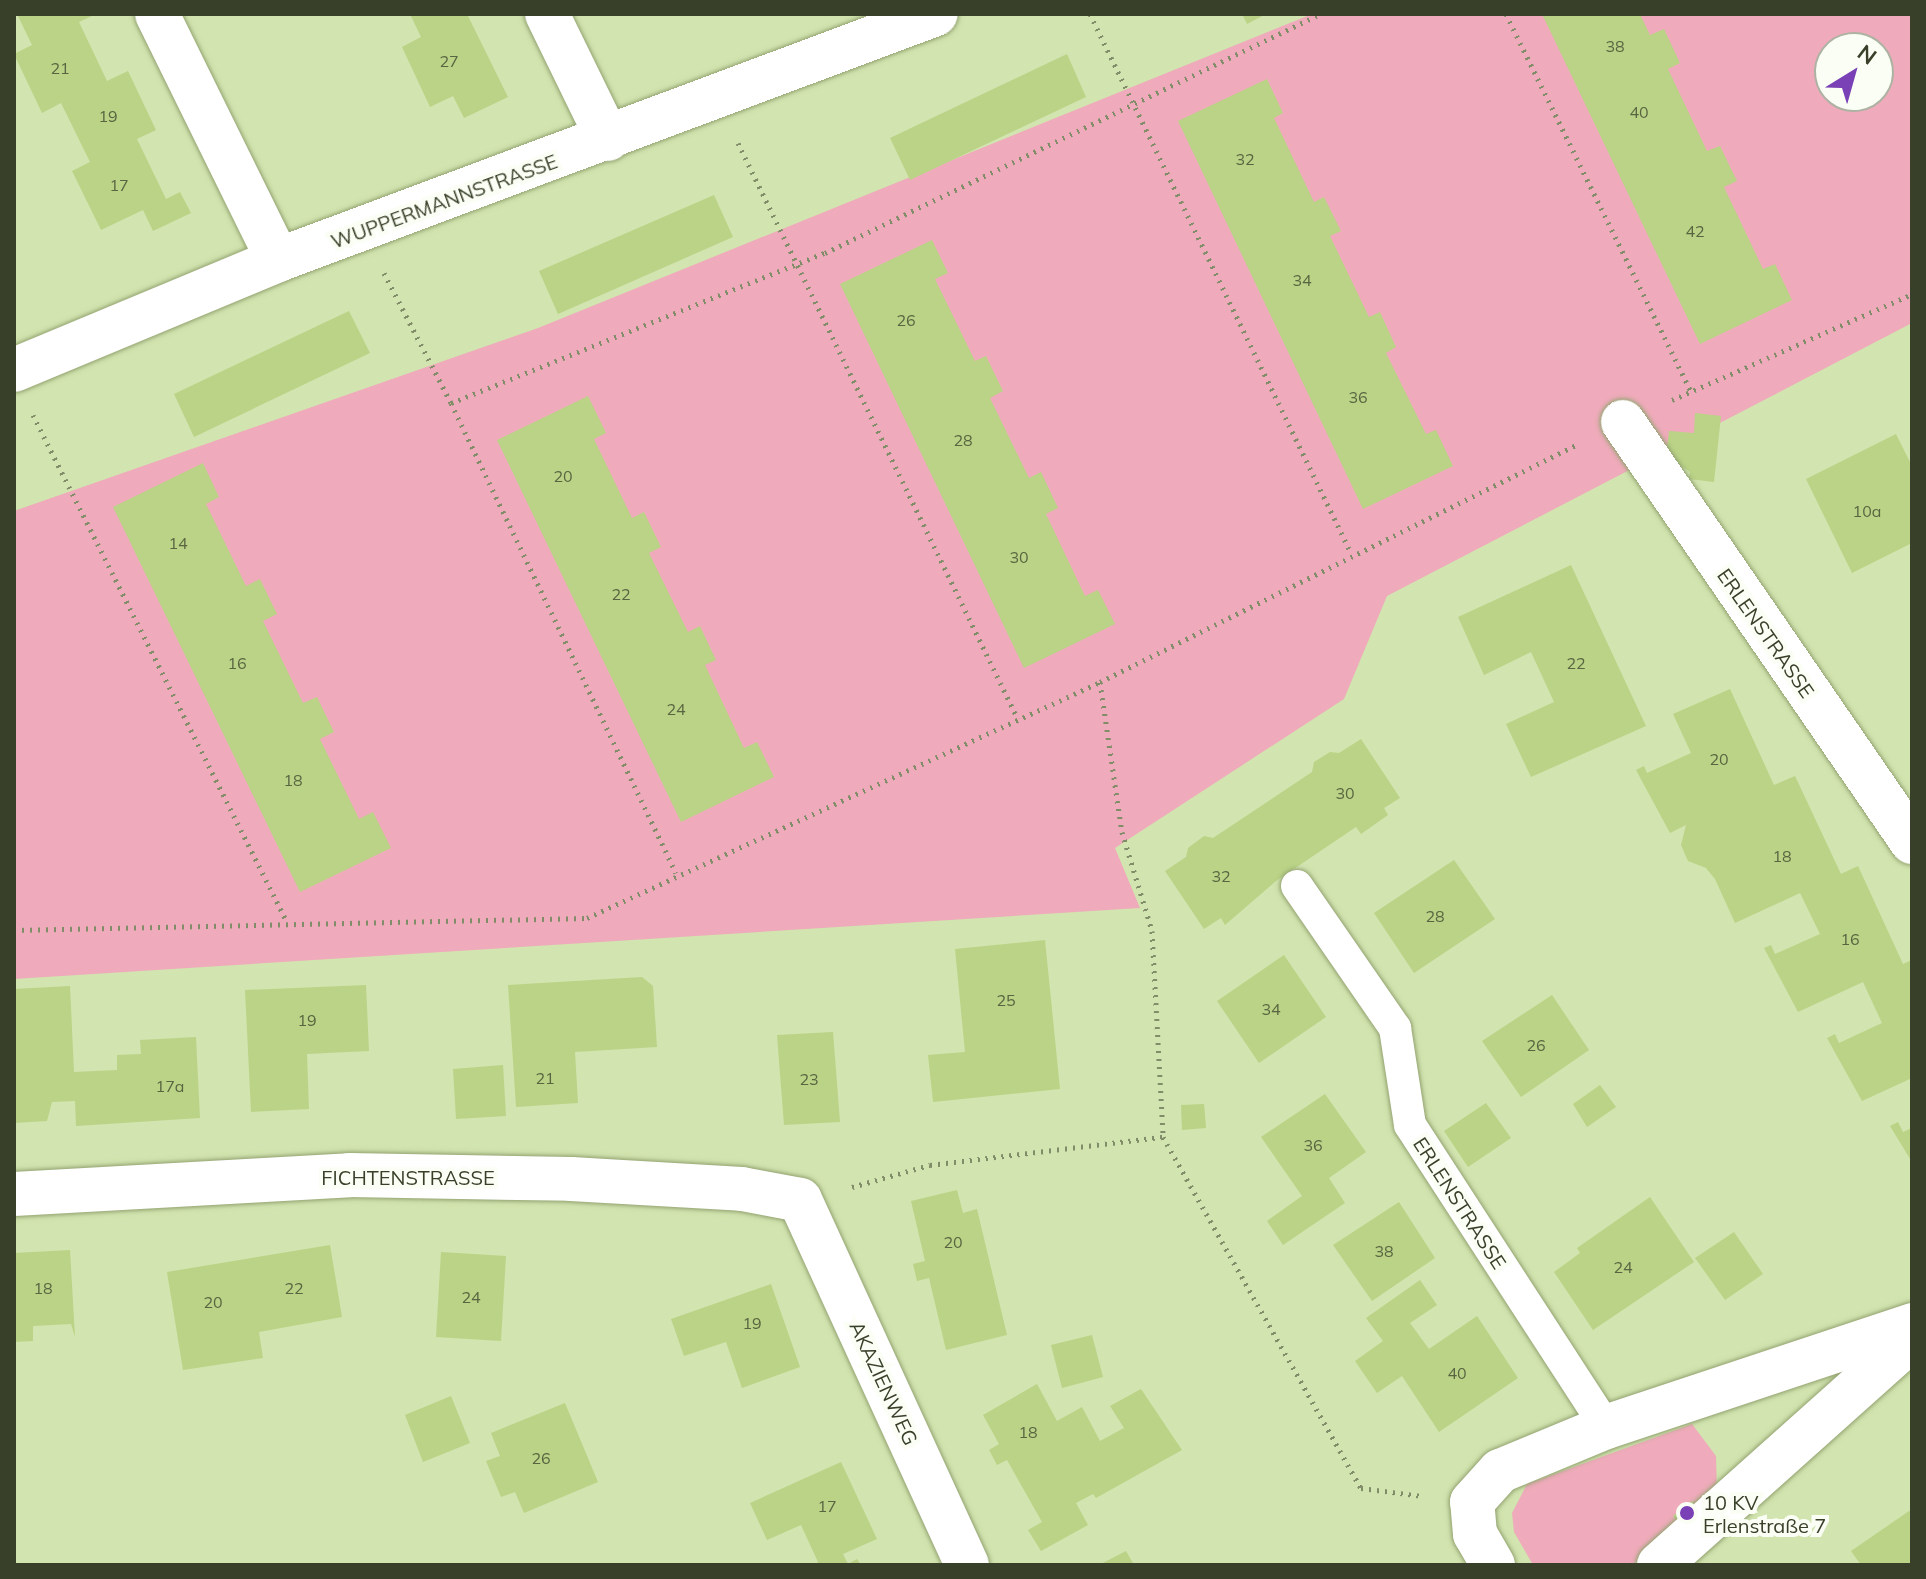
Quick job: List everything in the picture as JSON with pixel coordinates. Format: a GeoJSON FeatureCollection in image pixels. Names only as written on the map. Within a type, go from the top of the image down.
{"type":"FeatureCollection","features":[{"type":"Feature","properties":{"kind":"street"},"geometry":{"type":"LineString","coordinates":[[157,14],[278,260]]}},
{"type":"Feature","properties":{"kind":"street"},"geometry":{"type":"LineString","coordinates":[[547,14],[608,139]]}},
{"type":"Feature","properties":{"kind":"street","name":"WUPPERMANNSTRASSE"},"geometry":{"type":"LineString","coordinates":[[21,388],[278,260],[349,238],[936,14]]}},
{"type":"Feature","properties":{"kind":"street","name":"ERLENSTRASSE"},"geometry":{"type":"LineString","coordinates":[[1623,422],[1912,842]]}},
{"type":"Feature","properties":{"kind":"street","name":"FICHTENSTRASSE"},"geometry":{"type":"LineString","coordinates":[[14,1194],[349,1175],[618,1182],[742,1189],[800,1200]]}},
{"type":"Feature","properties":{"kind":"street","name":"AKAZIENWEG"},"geometry":{"type":"LineString","coordinates":[[800,1200],[967,1565]]}},
{"type":"Feature","properties":{"kind":"street"},"geometry":{"type":"LineString","coordinates":[[1493,1565],[1475,1534],[1472,1502],[1500,1471],[1606,1427],[1912,1325]]}},
{"type":"Feature","properties":{"kind":"street"},"geometry":{"type":"LineString","coordinates":[[1659,1565],[1912,1339]]}},
{"type":"Feature","properties":{"kind":"lane","name":"ERLENSTRASSE"},"geometry":{"type":"LineString","coordinates":[[1297,886],[1395,1028],[1410,1125],[1606,1427]]}},
{"type":"Feature","properties":{"kind":"path"},"geometry":{"type":"LineString","coordinates":[[1090,14],[1351,553]]}},
{"type":"Feature","properties":{"kind":"path"},"geometry":{"type":"LineString","coordinates":[[451,403],[795,264],[1320,14]]}},
{"type":"Feature","properties":{"kind":"path"},"geometry":{"type":"LineString","coordinates":[[1506,14],[1691,391]]}},
{"type":"Feature","properties":{"kind":"path"},"geometry":{"type":"LineString","coordinates":[[717,99],[1018,719]]}},
{"type":"Feature","properties":{"kind":"path"},"geometry":{"type":"LineString","coordinates":[[349,238],[381,266],[451,403],[676,873]]}},
{"type":"Feature","properties":{"kind":"path"},"geometry":{"type":"LineString","coordinates":[[14,930],[587,918],[676,873],[1100,682],[1351,553],[1623,422],[1912,294]]}},
{"type":"Feature","properties":{"kind":"path"},"geometry":{"type":"LineString","coordinates":[[21,388],[287,922]]}},
{"type":"Feature","properties":{"kind":"path"},"geometry":{"type":"LineString","coordinates":[[1100,682],[1122,832],[1152,931],[1163,1137],[1361,1488],[1472,1502]]}},
{"type":"Feature","properties":{"kind":"path"},"geometry":{"type":"LineString","coordinates":[[800,1200],[930,1165],[1163,1137]]}},
{"type":"Feature","properties":{"kind":"shaded area"},"geometry":{"type":"Polygon","coordinates":[[[1312,14],[1912,14],[1912,323],[1387,596],[1344,699],[1115,848],[1140,908],[14,979],[14,511],[538,328],[1312,14]]]}},
{"type":"Feature","properties":{"kind":"shaded area"},"geometry":{"type":"Polygon","coordinates":[[[1692,1424],[1716,1456],[1717,1495],[1632,1565],[1533,1565],[1514,1532],[1512,1513],[1527,1484],[1692,1424]]]}},
{"type":"Feature","properties":{"kind":"building"},"geometry":{"type":"Polygon","coordinates":[[[17,14],[96,14],[79,22],[107,81],[128,71],[156,130],[137,139],[166,199],[180,192],[191,213],[153,231],[143,210],[101,230],[72,171],[90,162],[61,103],[42,113],[14,54],[32,45],[17,14]]]}},
{"type":"Feature","properties":{"kind":"building"},"geometry":{"type":"Polygon","coordinates":[[[410,14],[467,14],[508,97],[464,118],[453,96],[430,107],[402,47],[421,37],[410,14]]]}},
{"type":"Feature","properties":{"kind":"building"},"geometry":{"type":"Polygon","coordinates":[[[1242,14],[1266,14],[1247,24],[1242,14]]]}},
{"type":"Feature","properties":{"kind":"building"},"geometry":{"type":"Polygon","coordinates":[[[1542,14],[1640,14],[1650,35],[1664,29],[1680,63],[1668,69],[1707,151],[1720,146],[1737,181],[1724,187],[1763,269],[1775,264],[1792,300],[1700,344],[1542,14]]]}},
{"type":"Feature","properties":{"kind":"building"},"geometry":{"type":"Polygon","coordinates":[[[1067,54],[1086,97],[910,180],[890,138],[1067,54]]]}},
{"type":"Feature","properties":{"kind":"building"},"geometry":{"type":"Polygon","coordinates":[[[1267,79],[1283,113],[1274,118],[1314,202],[1324,197],[1341,231],[1330,236],[1369,317],[1380,312],[1396,347],[1386,353],[1426,434],[1436,430],[1453,466],[1363,509],[1178,121],[1267,79]]]}},
{"type":"Feature","properties":{"kind":"building"},"geometry":{"type":"Polygon","coordinates":[[[714,195],[733,237],[558,314],[539,271],[714,195]]]}},
{"type":"Feature","properties":{"kind":"building"},"geometry":{"type":"Polygon","coordinates":[[[932,240],[948,273],[935,279],[975,361],[986,356],[1003,391],[990,398],[1029,478],[1041,472],[1058,508],[1046,514],[1085,596],[1098,590],[1115,624],[1024,668],[840,284],[932,240]]]}},
{"type":"Feature","properties":{"kind":"building"},"geometry":{"type":"Polygon","coordinates":[[[349,311],[370,353],[194,437],[174,394],[349,311]]]}},
{"type":"Feature","properties":{"kind":"building"},"geometry":{"type":"Polygon","coordinates":[[[588,396],[606,433],[594,439],[632,518],[644,512],[661,547],[649,553],[688,632],[700,626],[716,660],[705,665],[744,748],[757,742],[774,777],[681,822],[497,440],[588,396]]]}},
{"type":"Feature","properties":{"kind":"building"},"geometry":{"type":"Polygon","coordinates":[[[1695,413],[1721,416],[1714,482],[1689,479],[1690,472],[1666,456],[1669,431],[1694,433],[1695,413]]]}},
{"type":"Feature","properties":{"kind":"building"},"geometry":{"type":"Polygon","coordinates":[[[1896,434],[1912,466],[1912,543],[1852,573],[1806,479],[1896,434]]]}},
{"type":"Feature","properties":{"kind":"building"},"geometry":{"type":"Polygon","coordinates":[[[203,463],[219,497],[206,504],[246,586],[260,579],[277,614],[263,621],[303,703],[317,697],[334,732],[320,739],[359,819],[373,812],[391,848],[300,892],[113,507],[203,463]]]}},
{"type":"Feature","properties":{"kind":"building"},"geometry":{"type":"Polygon","coordinates":[[[1571,565],[1646,726],[1531,777],[1506,724],[1554,702],[1531,652],[1484,675],[1458,617],[1571,565]]]}},
{"type":"Feature","properties":{"kind":"building"},"geometry":{"type":"Polygon","coordinates":[[[1730,689],[1774,785],[1795,776],[1841,874],[1858,866],[1903,964],[1912,960],[1912,1078],[1862,1101],[1827,1038],[1835,1034],[1839,1043],[1882,1023],[1863,982],[1798,1012],[1764,948],[1771,945],[1775,954],[1820,934],[1800,893],[1735,923],[1715,879],[1706,868],[1688,861],[1681,845],[1686,825],[1670,833],[1636,770],[1644,766],[1647,773],[1691,753],[1673,714],[1730,689]]]}},
{"type":"Feature","properties":{"kind":"building"},"geometry":{"type":"Polygon","coordinates":[[[1361,739],[1400,798],[1384,808],[1388,815],[1361,834],[1356,827],[1276,881],[1225,925],[1221,918],[1204,929],[1165,871],[1186,857],[1188,848],[1204,836],[1213,838],[1312,772],[1314,762],[1330,752],[1339,753],[1361,739]]]}},
{"type":"Feature","properties":{"kind":"building"},"geometry":{"type":"Polygon","coordinates":[[[1454,860],[1495,919],[1414,973],[1374,913],[1454,860]]]}},
{"type":"Feature","properties":{"kind":"building"},"geometry":{"type":"Polygon","coordinates":[[[1045,940],[1060,1089],[933,1102],[928,1055],[965,1052],[955,949],[1045,940]]]}},
{"type":"Feature","properties":{"kind":"building"},"geometry":{"type":"Polygon","coordinates":[[[1284,955],[1326,1017],[1259,1063],[1217,1001],[1284,955]]]}},
{"type":"Feature","properties":{"kind":"building"},"geometry":{"type":"Polygon","coordinates":[[[642,977],[653,986],[657,1047],[575,1052],[578,1103],[516,1107],[508,985],[642,977]]]}},
{"type":"Feature","properties":{"kind":"building"},"geometry":{"type":"Polygon","coordinates":[[[366,985],[369,1051],[307,1054],[309,1109],[251,1112],[245,990],[366,985]]]}},
{"type":"Feature","properties":{"kind":"building"},"geometry":{"type":"Polygon","coordinates":[[[70,986],[74,1072],[117,1070],[117,1055],[141,1054],[140,1040],[196,1037],[200,1118],[76,1126],[75,1101],[52,1102],[47,1121],[14,1123],[14,989],[70,986]]]}},
{"type":"Feature","properties":{"kind":"building"},"geometry":{"type":"Polygon","coordinates":[[[1552,995],[1589,1050],[1521,1097],[1482,1041],[1552,995]]]}},
{"type":"Feature","properties":{"kind":"building"},"geometry":{"type":"Polygon","coordinates":[[[833,1032],[840,1122],[784,1125],[777,1035],[833,1032]]]}},
{"type":"Feature","properties":{"kind":"building"},"geometry":{"type":"Polygon","coordinates":[[[503,1065],[506,1116],[456,1119],[453,1069],[503,1065]]]}},
{"type":"Feature","properties":{"kind":"building"},"geometry":{"type":"Polygon","coordinates":[[[1600,1085],[1616,1107],[1587,1127],[1573,1104],[1600,1085]]]}},
{"type":"Feature","properties":{"kind":"building"},"geometry":{"type":"Polygon","coordinates":[[[1325,1094],[1366,1152],[1329,1178],[1345,1203],[1283,1245],[1267,1221],[1302,1196],[1261,1137],[1325,1094]]]}},
{"type":"Feature","properties":{"kind":"building"},"geometry":{"type":"Polygon","coordinates":[[[1486,1103],[1511,1138],[1468,1167],[1444,1131],[1486,1103]]]}},
{"type":"Feature","properties":{"kind":"building"},"geometry":{"type":"Polygon","coordinates":[[[1204,1104],[1206,1128],[1182,1130],[1181,1105],[1204,1104]]]}},
{"type":"Feature","properties":{"kind":"building"},"geometry":{"type":"Polygon","coordinates":[[[1898,1122],[1903,1132],[1912,1128],[1912,1162],[1890,1126],[1898,1122]]]}},
{"type":"Feature","properties":{"kind":"building"},"geometry":{"type":"Polygon","coordinates":[[[957,1190],[963,1213],[977,1209],[1007,1335],[946,1350],[929,1278],[917,1281],[913,1264],[925,1261],[911,1201],[957,1190]]]}},
{"type":"Feature","properties":{"kind":"building"},"geometry":{"type":"Polygon","coordinates":[[[1650,1197],[1694,1262],[1593,1330],[1554,1272],[1580,1253],[1577,1248],[1650,1197]]]}},
{"type":"Feature","properties":{"kind":"building"},"geometry":{"type":"Polygon","coordinates":[[[1399,1202],[1435,1258],[1372,1301],[1333,1245],[1399,1202]]]}},
{"type":"Feature","properties":{"kind":"building"},"geometry":{"type":"Polygon","coordinates":[[[1734,1232],[1763,1274],[1725,1300],[1695,1258],[1734,1232]]]}},
{"type":"Feature","properties":{"kind":"building"},"geometry":{"type":"Polygon","coordinates":[[[330,1245],[342,1317],[259,1332],[263,1358],[183,1370],[167,1272],[330,1245]]]}},
{"type":"Feature","properties":{"kind":"building"},"geometry":{"type":"Polygon","coordinates":[[[70,1250],[75,1337],[71,1324],[33,1326],[33,1341],[14,1342],[14,1253],[70,1250]]]}},
{"type":"Feature","properties":{"kind":"building"},"geometry":{"type":"Polygon","coordinates":[[[441,1252],[506,1256],[501,1341],[436,1337],[441,1252]]]}},
{"type":"Feature","properties":{"kind":"building"},"geometry":{"type":"Polygon","coordinates":[[[1420,1280],[1437,1305],[1410,1323],[1429,1349],[1477,1316],[1518,1378],[1439,1432],[1402,1376],[1377,1393],[1355,1361],[1383,1341],[1366,1318],[1420,1280]]]}},
{"type":"Feature","properties":{"kind":"building"},"geometry":{"type":"Polygon","coordinates":[[[771,1284],[800,1367],[742,1388],[726,1342],[684,1356],[671,1319],[771,1284]]]}},
{"type":"Feature","properties":{"kind":"building"},"geometry":{"type":"Polygon","coordinates":[[[1092,1335],[1103,1377],[1062,1388],[1051,1345],[1092,1335]]]}},
{"type":"Feature","properties":{"kind":"building"},"geometry":{"type":"Polygon","coordinates":[[[1037,1384],[1057,1421],[1082,1407],[1100,1441],[1124,1428],[1110,1406],[1141,1389],[1182,1450],[1096,1498],[1093,1494],[1076,1503],[1088,1525],[1041,1551],[1028,1530],[1042,1522],[1007,1460],[997,1465],[989,1450],[999,1444],[983,1415],[1037,1384]]]}},
{"type":"Feature","properties":{"kind":"building"},"geometry":{"type":"Polygon","coordinates":[[[451,1396],[470,1443],[423,1462],[405,1415],[451,1396]]]}},
{"type":"Feature","properties":{"kind":"building"},"geometry":{"type":"Polygon","coordinates":[[[565,1403],[598,1482],[524,1513],[515,1492],[501,1497],[486,1461],[500,1456],[491,1433],[565,1403]]]}},
{"type":"Feature","properties":{"kind":"building"},"geometry":{"type":"Polygon","coordinates":[[[841,1462],[877,1539],[843,1554],[848,1564],[857,1559],[861,1565],[815,1565],[818,1562],[801,1525],[767,1540],[750,1503],[841,1462]]]}},
{"type":"Feature","properties":{"kind":"building","name":"10 KV Erlenstraße 7"},"geometry":{"type":"Polygon","coordinates":[[[1692,1501],[1701,1511],[1681,1526],[1673,1516],[1692,1501]]]}},
{"type":"Feature","properties":{"kind":"building"},"geometry":{"type":"Polygon","coordinates":[[[1912,1509],[1912,1565],[1861,1565],[1851,1551],[1912,1509]]]}},
{"type":"Feature","properties":{"kind":"building"},"geometry":{"type":"Polygon","coordinates":[[[1126,1551],[1134,1565],[1099,1565],[1126,1551]]]}},
{"type":"Feature","properties":{"kind":"place","name":"10 KV Erlenstraße 7"},"geometry":{"type":"Point","coordinates":[1687,1513]}}]}
